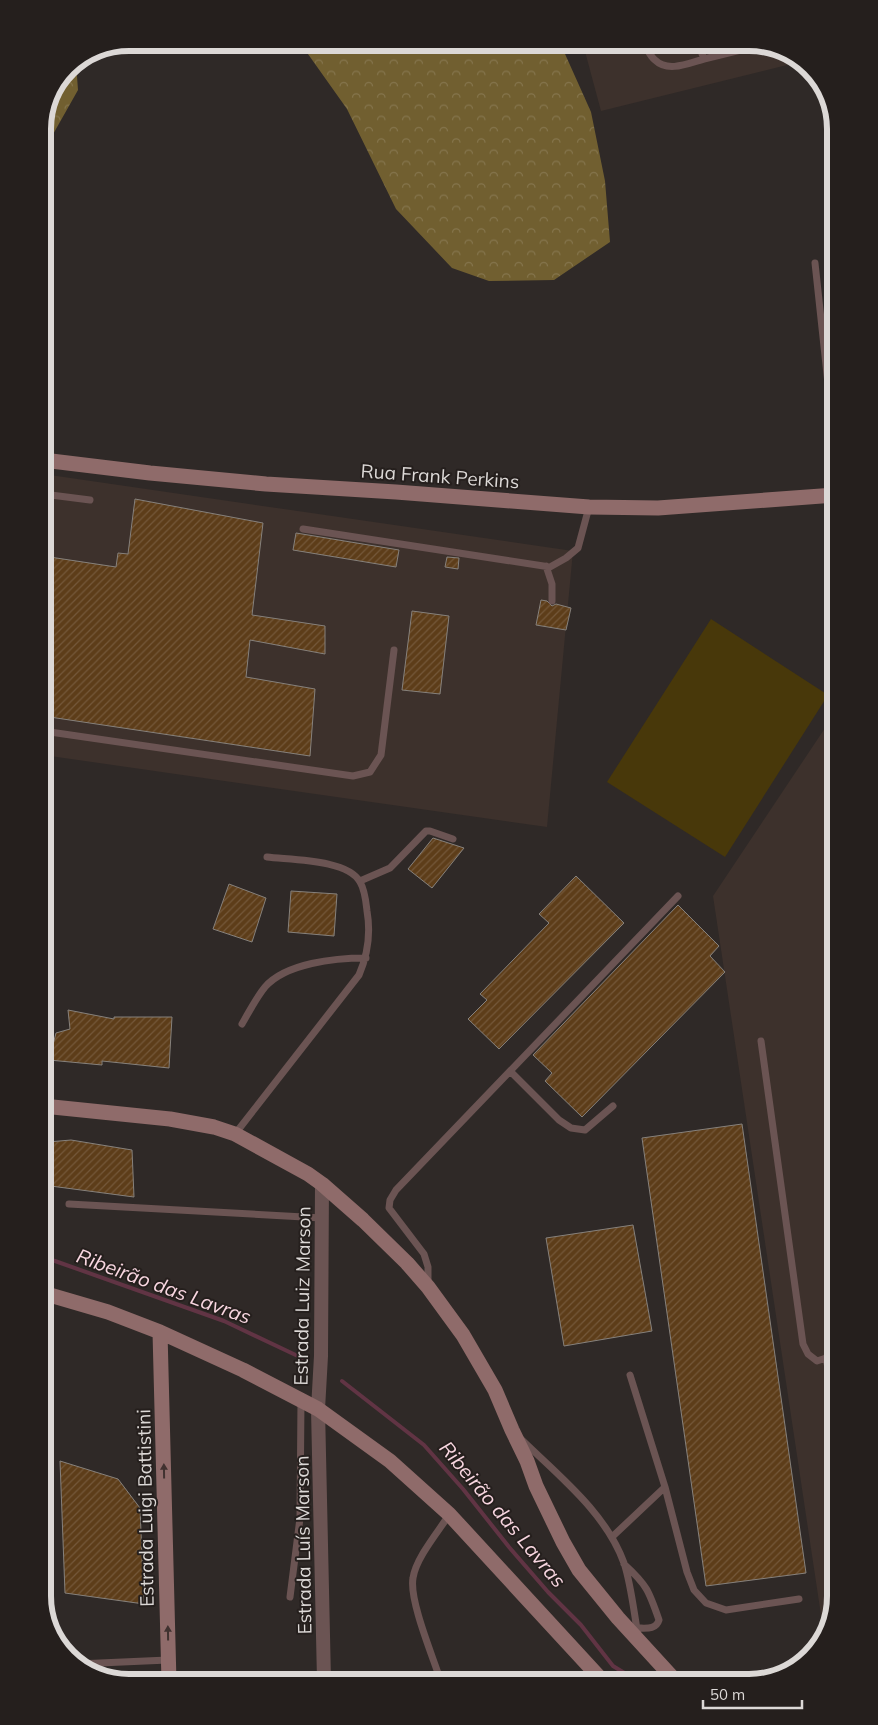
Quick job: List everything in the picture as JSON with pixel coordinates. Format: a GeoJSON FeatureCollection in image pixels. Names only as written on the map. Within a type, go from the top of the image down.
{"type":"FeatureCollection","features":[{"type":"Feature","properties":{"kind":"street","name":"Rua Frank Perkins"},"geometry":{"type":"LineString","coordinates":[[51,461],[266,484],[589,507],[658,508],[827,496]]}},
{"type":"Feature","properties":{"kind":"street"},"geometry":{"type":"LineString","coordinates":[[51,1107],[170,1119],[214,1127],[235,1134],[290,1163],[322,1184],[363,1220],[407,1263],[428,1287],[463,1335],[490,1382],[528,1461],[536,1486],[579,1570],[638,1635],[670,1674]]}},
{"type":"Feature","properties":{"kind":"street","name":"Estrada Luiz Marson"},"geometry":{"type":"LineString","coordinates":[[318,1409],[322,1184]]}},
{"type":"Feature","properties":{"kind":"street"},"geometry":{"type":"LineString","coordinates":[[51,1296],[108,1312],[160,1332],[243,1370],[318,1409],[390,1461],[449,1514],[596,1674]]}},
{"type":"Feature","properties":{"kind":"street","name":"Estrada Luigi Battistini"},"geometry":{"type":"LineString","coordinates":[[160,1332],[169,1674]]}},
{"type":"Feature","properties":{"kind":"street","name":"Estrada Luís Marson"},"geometry":{"type":"LineString","coordinates":[[318,1409],[324,1674]]}},
{"type":"Feature","properties":{"kind":"lane"},"geometry":{"type":"LineString","coordinates":[[649,51],[655,61],[666,66],[677,67],[737,51]]}},
{"type":"Feature","properties":{"kind":"lane"},"geometry":{"type":"LineString","coordinates":[[701,51],[704,59]]}},
{"type":"Feature","properties":{"kind":"lane"},"geometry":{"type":"LineString","coordinates":[[814,263],[827,373]]}},
{"type":"Feature","properties":{"kind":"lane"},"geometry":{"type":"LineString","coordinates":[[51,495],[90,500]]}},
{"type":"Feature","properties":{"kind":"lane"},"geometry":{"type":"LineString","coordinates":[[303,529],[550,567],[566,558],[578,548],[589,507]]}},
{"type":"Feature","properties":{"kind":"lane"},"geometry":{"type":"LineString","coordinates":[[546,566],[552,584],[552,601]]}},
{"type":"Feature","properties":{"kind":"lane"},"geometry":{"type":"LineString","coordinates":[[51,732],[352,776],[370,772],[381,755],[394,650]]}},
{"type":"Feature","properties":{"kind":"lane"},"geometry":{"type":"LineString","coordinates":[[360,881],[390,868],[426,831],[453,839]]}},
{"type":"Feature","properties":{"kind":"lane"},"geometry":{"type":"LineString","coordinates":[[235,1134],[359,975],[366,958],[369,941],[368,916],[364,892],[360,881],[351,872],[330,864],[266,857]]}},
{"type":"Feature","properties":{"kind":"lane"},"geometry":{"type":"LineString","coordinates":[[428,1287],[428,1267],[424,1254],[389,1208],[390,1200],[396,1190],[678,896]]}},
{"type":"Feature","properties":{"kind":"lane"},"geometry":{"type":"LineString","coordinates":[[242,1024],[264,988],[276,977],[317,962],[343,958],[366,958]]}},
{"type":"Feature","properties":{"kind":"lane"},"geometry":{"type":"LineString","coordinates":[[761,1041],[803,1344],[808,1354],[817,1361],[826,1358],[827,1362]]}},
{"type":"Feature","properties":{"kind":"lane"},"geometry":{"type":"LineString","coordinates":[[510,1071],[559,1120],[571,1128],[585,1130],[613,1106]]}},
{"type":"Feature","properties":{"kind":"lane"},"geometry":{"type":"LineString","coordinates":[[69,1204],[322,1218]]}},
{"type":"Feature","properties":{"kind":"lane"},"geometry":{"type":"LineString","coordinates":[[630,1375],[666,1487],[687,1572],[694,1590],[706,1603],[726,1610],[799,1599]]}},
{"type":"Feature","properties":{"kind":"lane"},"geometry":{"type":"LineString","coordinates":[[290,1597],[300,1518],[301,1400]]}},
{"type":"Feature","properties":{"kind":"lane"},"geometry":{"type":"LineString","coordinates":[[512,1430],[562,1478],[590,1508],[612,1537],[624,1564],[638,1635],[654,1627],[658,1624],[659,1620],[648,1590],[624,1564]]}},
{"type":"Feature","properties":{"kind":"lane"},"geometry":{"type":"LineString","coordinates":[[612,1537],[666,1487]]}},
{"type":"Feature","properties":{"kind":"lane"},"geometry":{"type":"LineString","coordinates":[[438,1674],[415,1603],[412,1579],[420,1560],[449,1514]]}},
{"type":"Feature","properties":{"kind":"lane"},"geometry":{"type":"LineString","coordinates":[[90,1663],[168,1660]]}},
{"type":"Feature","properties":{"kind":"shaded area"},"geometry":{"type":"Polygon","coordinates":[[[585,51],[754,51],[774,55],[792,64],[601,111],[585,51]]]}},
{"type":"Feature","properties":{"kind":"shaded area"},"geometry":{"type":"Polygon","coordinates":[[[51,475],[573,551],[547,827],[51,756],[51,475]]]}},
{"type":"Feature","properties":{"kind":"shaded area"},"geometry":{"type":"Polygon","coordinates":[[[711,619],[827,694],[725,857],[607,782],[711,619]]]}},
{"type":"Feature","properties":{"kind":"shaded area"},"geometry":{"type":"Polygon","coordinates":[[[827,725],[827,1596],[822,1623],[713,896],[827,725]]]}},
{"type":"Feature","properties":{"kind":"green space"},"geometry":{"type":"Polygon","coordinates":[[[306,51],[564,51],[591,112],[605,181],[610,242],[554,280],[489,281],[452,268],[396,209],[347,109],[306,51]]]}},
{"type":"Feature","properties":{"kind":"green space"},"geometry":{"type":"Polygon","coordinates":[[[77,71],[78,90],[51,138],[51,124],[59,95],[77,71]]]}},
{"type":"Feature","properties":{"kind":"building"},"geometry":{"type":"Polygon","coordinates":[[[135,499],[263,523],[252,615],[325,626],[325,654],[250,640],[246,677],[315,689],[310,756],[51,717],[51,557],[116,567],[118,553],[128,554],[135,499]]]}},
{"type":"Feature","properties":{"kind":"building"},"geometry":{"type":"Polygon","coordinates":[[[296,533],[399,550],[396,567],[293,550],[296,533]]]}},
{"type":"Feature","properties":{"kind":"building"},"geometry":{"type":"Polygon","coordinates":[[[447,557],[459,558],[458,569],[445,567],[447,557]]]}},
{"type":"Feature","properties":{"kind":"building"},"geometry":{"type":"Polygon","coordinates":[[[541,600],[547,601],[552,606],[556,604],[571,608],[566,630],[536,625],[541,600]]]}},
{"type":"Feature","properties":{"kind":"building"},"geometry":{"type":"Polygon","coordinates":[[[412,611],[449,616],[440,694],[402,690],[412,611]]]}},
{"type":"Feature","properties":{"kind":"building"},"geometry":{"type":"Polygon","coordinates":[[[433,838],[464,848],[432,888],[408,869],[433,838]]]}},
{"type":"Feature","properties":{"kind":"building"},"geometry":{"type":"Polygon","coordinates":[[[576,876],[624,923],[499,1049],[468,1019],[487,1000],[480,994],[549,923],[539,914],[576,876]]]}},
{"type":"Feature","properties":{"kind":"building"},"geometry":{"type":"Polygon","coordinates":[[[229,884],[266,898],[252,942],[213,929],[229,884]]]}},
{"type":"Feature","properties":{"kind":"building"},"geometry":{"type":"Polygon","coordinates":[[[291,891],[337,894],[334,936],[288,932],[291,891]]]}},
{"type":"Feature","properties":{"kind":"building"},"geometry":{"type":"Polygon","coordinates":[[[678,905],[719,946],[710,956],[725,972],[582,1117],[545,1081],[552,1073],[533,1055],[678,905]]]}},
{"type":"Feature","properties":{"kind":"building"},"geometry":{"type":"Polygon","coordinates":[[[68,1010],[114,1019],[114,1017],[172,1017],[169,1068],[102,1061],[102,1065],[51,1060],[56,1033],[70,1029],[68,1010]]]}},
{"type":"Feature","properties":{"kind":"building"},"geometry":{"type":"Polygon","coordinates":[[[742,1124],[806,1573],[706,1586],[642,1138],[742,1124]]]}},
{"type":"Feature","properties":{"kind":"building"},"geometry":{"type":"Polygon","coordinates":[[[71,1140],[132,1150],[134,1197],[51,1186],[51,1142],[71,1140]]]}},
{"type":"Feature","properties":{"kind":"building"},"geometry":{"type":"Polygon","coordinates":[[[633,1225],[652,1331],[564,1346],[546,1238],[633,1225]]]}},
{"type":"Feature","properties":{"kind":"building"},"geometry":{"type":"Polygon","coordinates":[[[60,1461],[118,1479],[140,1508],[144,1604],[65,1593],[60,1461]]]}},
{"type":"Feature","properties":{"kind":"waterway","name":"Ribeirão das Lavras"},"geometry":{"type":"LineString","coordinates":[[51,1260],[224,1321],[302,1358]]}},
{"type":"Feature","properties":{"kind":"waterway","name":"Ribeirão das Lavras"},"geometry":{"type":"LineString","coordinates":[[342,1381],[424,1445],[548,1592],[581,1625],[613,1666],[626,1674]]}}]}
